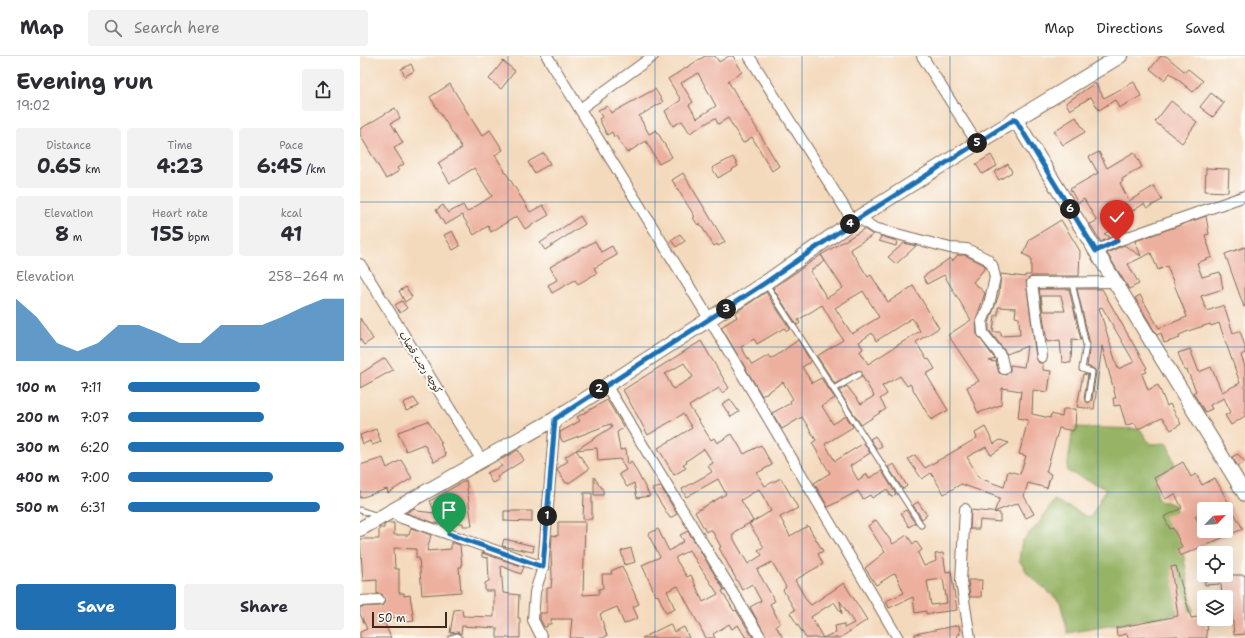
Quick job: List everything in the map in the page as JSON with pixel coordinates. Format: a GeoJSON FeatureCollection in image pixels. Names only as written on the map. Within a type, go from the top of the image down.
{"type":"FeatureCollection","features":[{"type":"Feature","properties":{"kind":"street"},"geometry":{"type":"LineString","coordinates":[[546,56],[710,320],[898,638]]}},
{"type":"Feature","properties":{"kind":"street"},"geometry":{"type":"LineString","coordinates":[[580,109],[653,56]]}},
{"type":"Feature","properties":{"kind":"street"},"geometry":{"type":"LineString","coordinates":[[749,56],[856,220],[874,228],[950,248],[967,249],[987,259],[992,265],[995,277],[990,305],[982,322],[983,333],[1001,356],[1004,369]]}},
{"type":"Feature","properties":{"kind":"street"},"geometry":{"type":"LineString","coordinates":[[922,56],[977,143]]}},
{"type":"Feature","properties":{"kind":"street"},"geometry":{"type":"LineString","coordinates":[[360,529],[481,459],[555,419],[606,384],[710,320],[856,220],[1015,119],[1120,56]]}},
{"type":"Feature","properties":{"kind":"street"},"geometry":{"type":"LineString","coordinates":[[1015,119],[1245,494]]}},
{"type":"Feature","properties":{"kind":"street"},"geometry":{"type":"LineString","coordinates":[[1096,251],[1117,241],[1245,196]]}},
{"type":"Feature","properties":{"kind":"street","name":"کوچه رجب قصاب"},"geometry":{"type":"LineString","coordinates":[[360,264],[481,459]]}},
{"type":"Feature","properties":{"kind":"street"},"geometry":{"type":"LineString","coordinates":[[1042,357],[1032,283],[1115,282]]}},
{"type":"Feature","properties":{"kind":"street"},"geometry":{"type":"LineString","coordinates":[[606,384],[761,638]]}},
{"type":"Feature","properties":{"kind":"street"},"geometry":{"type":"LineString","coordinates":[[542,638],[533,620],[535,592],[543,567],[555,419]]}},
{"type":"Feature","properties":{"kind":"street"},"geometry":{"type":"LineString","coordinates":[[965,509],[962,580],[970,638]]}},
{"type":"Feature","properties":{"kind":"street"},"geometry":{"type":"LineString","coordinates":[[384,514],[402,518],[543,567]]}},
{"type":"Feature","properties":{"kind":"street"},"geometry":{"type":"LineString","coordinates":[[360,601],[379,600]]}},
{"type":"Feature","properties":{"kind":"lane"},"geometry":{"type":"LineString","coordinates":[[765,283],[921,526]]}},
{"type":"Feature","properties":{"kind":"lane"},"geometry":{"type":"LineString","coordinates":[[1072,283],[1086,345],[1082,369],[1092,372],[1088,399]]}},
{"type":"Feature","properties":{"kind":"lane"},"geometry":{"type":"LineString","coordinates":[[834,389],[859,374]]}},
{"type":"Feature","properties":{"kind":"lane"},"geometry":{"type":"LineString","coordinates":[[360,510],[384,514]]}},
{"type":"Feature","properties":{"kind":"lane"},"geometry":{"type":"LineString","coordinates":[[451,638],[457,636],[459,638]]}},
{"type":"Feature","properties":{"kind":"green space"},"geometry":{"type":"Polygon","coordinates":[[[1073,427],[1140,429],[1150,444],[1167,443],[1175,465],[1155,477],[1158,499],[1175,505],[1193,611],[1068,633],[1060,602],[1028,574],[1019,560],[1022,541],[1039,523],[1054,500],[1090,518],[1106,489],[1067,471],[1073,427]]]}},
{"type":"Feature","properties":{"kind":"building"},"geometry":{"type":"Polygon","coordinates":[[[705,56],[715,56],[719,62],[729,56],[733,56],[742,72],[728,81],[779,166],[772,171],[752,137],[743,143],[728,118],[718,124],[715,118],[690,133],[682,121],[673,126],[665,111],[681,100],[668,79],[705,56]],[[698,73],[681,83],[693,102],[689,105],[697,118],[716,106],[698,73]]]}},
{"type":"Feature","properties":{"kind":"building"},"geometry":{"type":"Polygon","coordinates":[[[1161,56],[1166,56],[1185,72],[1188,69],[1203,81],[1193,92],[1170,73],[1164,80],[1150,69],[1161,56]]]}},
{"type":"Feature","properties":{"kind":"building"},"geometry":{"type":"Polygon","coordinates":[[[503,61],[515,71],[501,89],[489,79],[503,61]]]}},
{"type":"Feature","properties":{"kind":"building"},"geometry":{"type":"Polygon","coordinates":[[[411,64],[414,71],[405,76],[401,69],[411,64]]]}},
{"type":"Feature","properties":{"kind":"building"},"geometry":{"type":"Polygon","coordinates":[[[1134,82],[1141,96],[1119,108],[1115,100],[1099,110],[1091,97],[1070,110],[1066,103],[1095,83],[1104,98],[1134,82]]]}},
{"type":"Feature","properties":{"kind":"building"},"geometry":{"type":"Polygon","coordinates":[[[450,84],[482,136],[490,130],[503,150],[495,155],[530,212],[543,205],[549,215],[525,229],[517,216],[491,232],[488,226],[474,235],[462,215],[445,225],[436,210],[443,205],[448,213],[463,205],[467,212],[492,196],[474,168],[450,183],[438,163],[462,148],[430,97],[450,84]]]}},
{"type":"Feature","properties":{"kind":"building"},"geometry":{"type":"Polygon","coordinates":[[[655,89],[663,102],[639,116],[649,134],[656,130],[672,157],[659,164],[646,141],[627,153],[616,136],[614,137],[612,132],[607,135],[599,119],[602,117],[598,110],[607,106],[611,113],[655,89]]]}},
{"type":"Feature","properties":{"kind":"building"},"geometry":{"type":"Polygon","coordinates":[[[1211,93],[1224,103],[1213,117],[1200,107],[1211,93]]]}},
{"type":"Feature","properties":{"kind":"building"},"geometry":{"type":"Polygon","coordinates":[[[1171,101],[1197,122],[1182,143],[1155,122],[1171,101]]]}},
{"type":"Feature","properties":{"kind":"building"},"geometry":{"type":"Polygon","coordinates":[[[395,108],[400,118],[391,123],[403,143],[394,148],[404,164],[397,168],[399,171],[386,179],[360,135],[360,129],[395,108]]]}},
{"type":"Feature","properties":{"kind":"building"},"geometry":{"type":"Polygon","coordinates":[[[1076,117],[1085,132],[1063,145],[1054,131],[1076,117]]]}},
{"type":"Feature","properties":{"kind":"building"},"geometry":{"type":"Polygon","coordinates":[[[1099,152],[1107,168],[1134,152],[1142,167],[1122,179],[1123,181],[1120,183],[1129,201],[1154,186],[1162,200],[1147,208],[1144,204],[1122,217],[1125,221],[1104,234],[1110,237],[1101,242],[1090,224],[1097,221],[1084,199],[1078,203],[1070,189],[1098,173],[1089,157],[1099,152]]]}},
{"type":"Feature","properties":{"kind":"building"},"geometry":{"type":"Polygon","coordinates":[[[544,153],[550,164],[534,173],[528,162],[544,153]]]}},
{"type":"Feature","properties":{"kind":"building"},"geometry":{"type":"Polygon","coordinates":[[[991,155],[997,166],[982,174],[976,164],[991,155]]]}},
{"type":"Feature","properties":{"kind":"building"},"geometry":{"type":"Polygon","coordinates":[[[733,157],[738,166],[718,178],[712,168],[733,157]]]}},
{"type":"Feature","properties":{"kind":"building"},"geometry":{"type":"Polygon","coordinates":[[[1008,164],[1012,172],[999,180],[994,172],[1008,164]]]}},
{"type":"Feature","properties":{"kind":"building"},"geometry":{"type":"Polygon","coordinates":[[[1206,168],[1229,169],[1228,192],[1205,191],[1206,168]]]}},
{"type":"Feature","properties":{"kind":"building"},"geometry":{"type":"Polygon","coordinates":[[[683,173],[725,242],[718,246],[717,244],[714,246],[700,224],[698,225],[693,218],[695,217],[672,180],[683,173]]]}},
{"type":"Feature","properties":{"kind":"building"},"geometry":{"type":"Polygon","coordinates":[[[580,216],[585,224],[545,250],[540,243],[580,216]]]}},
{"type":"Feature","properties":{"kind":"building"},"geometry":{"type":"Polygon","coordinates":[[[1206,216],[1209,234],[1205,235],[1212,257],[1197,263],[1202,277],[1220,272],[1223,289],[1201,296],[1207,311],[1224,305],[1233,333],[1240,331],[1245,346],[1245,353],[1241,355],[1245,367],[1245,416],[1231,425],[1225,415],[1231,412],[1224,398],[1210,405],[1212,409],[1205,412],[1193,393],[1196,391],[1187,370],[1185,371],[1178,353],[1190,349],[1199,372],[1211,367],[1222,392],[1240,383],[1219,323],[1211,326],[1210,324],[1191,330],[1179,335],[1180,338],[1164,343],[1161,333],[1157,335],[1135,298],[1140,295],[1159,328],[1187,317],[1167,266],[1158,270],[1151,253],[1128,264],[1139,284],[1129,289],[1107,253],[1124,245],[1141,256],[1135,241],[1206,216]]]}},
{"type":"Feature","properties":{"kind":"building"},"geometry":{"type":"Polygon","coordinates":[[[1061,220],[1080,251],[1079,276],[1032,276],[1026,281],[1036,358],[1039,363],[1043,363],[1043,370],[1051,371],[1048,392],[1033,390],[1032,414],[1050,418],[1051,414],[1062,417],[1063,409],[1076,409],[1075,428],[1073,431],[1059,428],[1046,472],[1051,474],[1047,488],[1028,483],[1024,496],[1034,514],[1026,518],[1018,503],[994,512],[1000,498],[961,484],[944,494],[931,473],[922,479],[908,459],[915,455],[925,468],[977,438],[975,433],[985,427],[994,444],[1000,440],[1009,443],[991,455],[986,447],[967,457],[979,478],[1004,487],[1008,471],[1020,474],[1026,456],[1019,454],[1028,420],[1018,418],[1021,391],[1002,388],[1001,405],[978,413],[967,387],[979,381],[948,335],[971,320],[944,275],[927,284],[923,277],[950,258],[952,261],[958,255],[965,255],[986,267],[973,282],[985,293],[976,320],[977,334],[995,359],[989,361],[996,362],[999,373],[1006,375],[1010,371],[1010,365],[1024,367],[1027,346],[1007,354],[989,330],[989,323],[999,294],[1001,274],[1025,277],[1025,275],[1031,275],[1031,258],[1023,254],[1030,239],[1061,220]],[[998,307],[998,315],[995,315],[993,332],[1001,332],[1001,336],[1020,335],[1019,318],[1015,317],[1016,308],[998,307]]]}},
{"type":"Feature","properties":{"kind":"building"},"geometry":{"type":"Polygon","coordinates":[[[864,229],[873,235],[850,249],[868,277],[871,275],[888,302],[913,286],[939,328],[916,342],[927,360],[929,359],[935,369],[926,374],[948,410],[931,420],[910,384],[907,386],[900,376],[882,386],[887,394],[880,399],[886,409],[861,425],[839,391],[847,386],[861,404],[874,396],[862,376],[861,371],[857,371],[835,384],[817,356],[843,340],[822,305],[798,320],[800,323],[797,325],[773,288],[821,255],[864,229]],[[825,261],[810,271],[827,298],[843,288],[825,261]],[[863,291],[835,308],[852,334],[879,317],[863,291]],[[912,318],[876,341],[872,333],[859,342],[863,349],[860,351],[868,364],[920,331],[912,318]]]}},
{"type":"Feature","properties":{"kind":"building"},"geometry":{"type":"Polygon","coordinates":[[[452,231],[460,246],[453,250],[444,235],[452,231]]]}},
{"type":"Feature","properties":{"kind":"building"},"geometry":{"type":"Polygon","coordinates":[[[680,234],[685,241],[676,247],[671,240],[680,234]]]}},
{"type":"Feature","properties":{"kind":"building"},"geometry":{"type":"Polygon","coordinates":[[[881,236],[897,241],[896,246],[879,241],[881,236]]]}},
{"type":"Feature","properties":{"kind":"building"},"geometry":{"type":"Polygon","coordinates":[[[595,241],[601,252],[612,246],[617,255],[594,268],[597,273],[578,284],[575,280],[552,293],[548,285],[557,280],[550,267],[595,241]]]}},
{"type":"Feature","properties":{"kind":"building"},"geometry":{"type":"Polygon","coordinates":[[[904,243],[916,246],[896,264],[888,257],[904,243]]]}},
{"type":"Feature","properties":{"kind":"building"},"geometry":{"type":"Polygon","coordinates":[[[1245,247],[1245,307],[1244,307],[1225,254],[1245,247]]]}},
{"type":"Feature","properties":{"kind":"building"},"geometry":{"type":"Polygon","coordinates":[[[406,287],[412,297],[405,302],[399,291],[406,287]]]}},
{"type":"Feature","properties":{"kind":"building"},"geometry":{"type":"Polygon","coordinates":[[[1039,289],[1069,289],[1081,340],[1072,339],[1071,363],[1062,362],[1060,340],[1047,342],[1039,289]],[[1041,296],[1043,311],[1065,311],[1061,296],[1041,296]]]}},
{"type":"Feature","properties":{"kind":"building"},"geometry":{"type":"Polygon","coordinates":[[[1077,289],[1102,289],[1147,368],[1145,369],[1147,372],[1142,374],[1148,390],[1158,385],[1167,406],[1170,404],[1181,424],[1171,430],[1162,418],[1138,429],[1135,423],[1126,425],[1120,405],[1114,406],[1113,398],[1116,398],[1102,346],[1094,409],[1077,407],[1083,374],[1088,375],[1084,399],[1088,403],[1092,400],[1096,372],[1094,369],[1087,366],[1090,344],[1077,289]],[[1102,307],[1099,308],[1118,369],[1134,362],[1102,307]]]}},
{"type":"Feature","properties":{"kind":"building"},"geometry":{"type":"Polygon","coordinates":[[[766,292],[790,329],[787,331],[784,328],[757,344],[754,339],[741,347],[752,365],[769,355],[771,358],[776,356],[798,340],[811,362],[802,367],[812,383],[821,378],[835,398],[822,406],[833,424],[846,416],[853,427],[825,444],[835,461],[864,443],[870,453],[850,466],[858,480],[867,474],[869,478],[882,471],[896,494],[891,497],[887,489],[872,498],[870,495],[863,499],[858,491],[828,507],[814,483],[830,473],[812,443],[816,440],[802,417],[782,429],[772,413],[791,403],[790,401],[793,399],[783,382],[762,396],[721,327],[737,317],[735,313],[766,292]]]}},
{"type":"Feature","properties":{"kind":"building"},"geometry":{"type":"Polygon","coordinates":[[[402,301],[407,308],[400,313],[395,305],[402,301]]]}},
{"type":"Feature","properties":{"kind":"building"},"geometry":{"type":"Polygon","coordinates":[[[360,318],[373,339],[364,345],[360,339],[360,318]]]}},
{"type":"Feature","properties":{"kind":"building"},"geometry":{"type":"Polygon","coordinates":[[[701,341],[729,388],[722,393],[719,388],[689,406],[711,440],[714,438],[717,443],[732,434],[744,454],[761,445],[772,465],[757,473],[765,486],[781,478],[798,508],[780,517],[790,536],[808,526],[823,551],[818,554],[823,564],[795,580],[807,601],[811,605],[844,583],[867,620],[840,638],[823,638],[806,638],[790,613],[795,610],[783,590],[786,587],[772,562],[757,570],[775,601],[770,604],[780,623],[776,626],[783,638],[767,638],[750,607],[761,601],[752,584],[742,590],[719,548],[721,547],[711,529],[706,532],[695,512],[726,494],[718,479],[686,497],[682,489],[712,472],[708,466],[713,463],[704,449],[686,461],[687,463],[683,464],[686,468],[674,475],[658,448],[692,428],[683,414],[648,435],[623,390],[701,341]],[[684,363],[665,374],[673,389],[693,377],[684,363]],[[759,489],[741,500],[753,521],[734,532],[735,534],[732,536],[748,564],[762,555],[758,550],[764,547],[749,524],[771,511],[759,489]],[[840,601],[842,614],[834,602],[811,617],[823,638],[836,632],[835,626],[844,624],[844,628],[854,623],[840,601]]]}},
{"type":"Feature","properties":{"kind":"building"},"geometry":{"type":"Polygon","coordinates":[[[385,358],[393,370],[360,388],[360,374],[385,358]]]}},
{"type":"Feature","properties":{"kind":"building"},"geometry":{"type":"Polygon","coordinates":[[[414,398],[419,406],[406,411],[403,403],[414,398]]]}},
{"type":"Feature","properties":{"kind":"building"},"geometry":{"type":"Polygon","coordinates":[[[730,399],[739,412],[731,417],[722,404],[730,399]]]}},
{"type":"Feature","properties":{"kind":"building"},"geometry":{"type":"Polygon","coordinates":[[[607,400],[624,428],[617,432],[620,450],[626,449],[628,465],[631,461],[650,496],[637,498],[634,483],[627,487],[619,474],[626,470],[620,459],[598,461],[597,448],[576,450],[589,469],[569,483],[566,483],[557,470],[568,461],[565,457],[612,427],[610,424],[563,442],[560,437],[560,432],[580,421],[577,417],[607,400]]]}},
{"type":"Feature","properties":{"kind":"building"},"geometry":{"type":"Polygon","coordinates":[[[428,421],[442,443],[440,444],[446,455],[434,462],[424,444],[406,451],[398,432],[428,421]]]}},
{"type":"Feature","properties":{"kind":"building"},"geometry":{"type":"Polygon","coordinates":[[[376,429],[381,442],[372,445],[370,441],[363,444],[360,435],[376,429]]]}},
{"type":"Feature","properties":{"kind":"building"},"geometry":{"type":"Polygon","coordinates":[[[875,436],[882,446],[877,449],[870,439],[875,436]]]}},
{"type":"Feature","properties":{"kind":"building"},"geometry":{"type":"Polygon","coordinates":[[[518,450],[524,460],[497,477],[499,480],[492,483],[487,473],[502,466],[498,461],[518,450]]]}},
{"type":"Feature","properties":{"kind":"building"},"geometry":{"type":"Polygon","coordinates":[[[1238,454],[1245,462],[1238,466],[1232,457],[1238,454]]]}},
{"type":"Feature","properties":{"kind":"building"},"geometry":{"type":"Polygon","coordinates":[[[383,458],[387,468],[401,460],[412,478],[388,493],[387,489],[360,498],[360,465],[383,458]]]}},
{"type":"Feature","properties":{"kind":"building"},"geometry":{"type":"Polygon","coordinates":[[[1183,462],[1191,477],[1196,474],[1202,485],[1215,478],[1228,502],[1197,502],[1197,514],[1195,516],[1197,520],[1197,538],[1222,538],[1203,546],[1197,546],[1197,549],[1180,556],[1177,549],[1182,547],[1173,528],[1170,529],[1164,517],[1182,508],[1175,494],[1165,499],[1154,478],[1183,462]]]}},
{"type":"Feature","properties":{"kind":"building"},"geometry":{"type":"Polygon","coordinates":[[[894,464],[907,486],[903,489],[888,467],[894,464]]]}},
{"type":"Feature","properties":{"kind":"building"},"geometry":{"type":"Polygon","coordinates":[[[594,477],[603,490],[603,495],[594,495],[594,477]]]}},
{"type":"Feature","properties":{"kind":"building"},"geometry":{"type":"Polygon","coordinates":[[[466,480],[472,526],[463,526],[463,523],[435,523],[406,513],[415,508],[417,511],[435,513],[430,501],[466,480]]]}},
{"type":"Feature","properties":{"kind":"building"},"geometry":{"type":"Polygon","coordinates":[[[661,487],[677,514],[670,518],[652,489],[661,487]]]}},
{"type":"Feature","properties":{"kind":"building"},"geometry":{"type":"Polygon","coordinates":[[[584,493],[592,493],[592,519],[583,519],[584,493]]]}},
{"type":"Feature","properties":{"kind":"building"},"geometry":{"type":"Polygon","coordinates":[[[918,502],[927,515],[922,519],[913,505],[918,502]]]}},
{"type":"Feature","properties":{"kind":"building"},"geometry":{"type":"Polygon","coordinates":[[[906,510],[915,523],[909,527],[901,513],[906,510]]]}},
{"type":"Feature","properties":{"kind":"building"},"geometry":{"type":"Polygon","coordinates":[[[971,510],[1000,513],[1000,522],[980,520],[979,529],[970,529],[971,510]]]}},
{"type":"Feature","properties":{"kind":"building"},"geometry":{"type":"Polygon","coordinates":[[[504,511],[532,511],[532,522],[504,521],[504,511]]]}},
{"type":"Feature","properties":{"kind":"building"},"geometry":{"type":"Polygon","coordinates":[[[1233,511],[1243,529],[1233,533],[1233,511]]]}},
{"type":"Feature","properties":{"kind":"building"},"geometry":{"type":"Polygon","coordinates":[[[876,520],[893,544],[907,535],[913,544],[916,541],[922,550],[918,553],[924,566],[936,561],[935,554],[943,553],[946,572],[951,571],[957,610],[926,614],[926,611],[915,613],[913,597],[889,608],[886,601],[904,593],[895,573],[876,585],[865,568],[885,552],[868,526],[876,520]],[[943,579],[927,581],[931,605],[947,603],[943,579]]]}},
{"type":"Feature","properties":{"kind":"building"},"geometry":{"type":"Polygon","coordinates":[[[558,522],[585,522],[583,595],[599,594],[599,589],[603,588],[602,574],[612,574],[611,571],[622,566],[639,604],[633,607],[638,618],[624,624],[617,607],[600,614],[607,636],[602,638],[570,638],[572,619],[551,619],[551,624],[547,624],[547,627],[544,627],[540,619],[540,613],[547,613],[547,588],[551,588],[552,577],[552,535],[558,536],[558,522]]]}},
{"type":"Feature","properties":{"kind":"building"},"geometry":{"type":"Polygon","coordinates":[[[394,523],[394,535],[409,535],[411,528],[431,535],[427,551],[451,549],[451,542],[460,545],[462,567],[459,567],[461,592],[422,595],[419,558],[416,558],[416,549],[394,548],[395,569],[399,569],[399,593],[404,593],[404,596],[410,595],[414,621],[407,622],[406,616],[383,619],[391,638],[360,638],[360,632],[367,629],[360,614],[360,607],[380,606],[383,605],[385,600],[382,594],[377,594],[377,580],[363,581],[360,539],[379,539],[379,528],[384,528],[384,525],[394,523]]]}},
{"type":"Feature","properties":{"kind":"building"},"geometry":{"type":"Polygon","coordinates":[[[658,529],[669,551],[684,541],[680,535],[688,531],[724,590],[722,591],[734,611],[736,610],[753,638],[746,638],[738,625],[732,629],[729,624],[713,634],[715,638],[706,638],[678,586],[667,591],[675,609],[666,613],[658,595],[656,596],[642,565],[660,557],[648,534],[658,529]],[[689,550],[675,558],[687,577],[691,575],[703,602],[718,594],[689,550]]]}},
{"type":"Feature","properties":{"kind":"building"},"geometry":{"type":"Polygon","coordinates":[[[504,539],[534,546],[533,552],[502,546],[504,539]]]}},
{"type":"Feature","properties":{"kind":"building"},"geometry":{"type":"Polygon","coordinates":[[[631,548],[635,562],[625,565],[621,551],[631,548]]]}},
{"type":"Feature","properties":{"kind":"building"},"geometry":{"type":"Polygon","coordinates":[[[482,553],[524,567],[521,574],[501,566],[503,593],[519,595],[518,618],[520,618],[520,638],[497,638],[497,628],[462,626],[461,634],[458,632],[450,633],[454,610],[462,609],[463,616],[494,617],[494,591],[485,591],[485,583],[489,581],[488,558],[482,557],[482,553]]]}},
{"type":"Feature","properties":{"kind":"building"},"geometry":{"type":"Polygon","coordinates":[[[1176,566],[1191,618],[1197,617],[1197,626],[1207,626],[1207,638],[1178,638],[1178,636],[1128,638],[1127,634],[1117,636],[1116,628],[1178,616],[1171,567],[1176,566]]]}},
{"type":"Feature","properties":{"kind":"building"},"geometry":{"type":"Polygon","coordinates":[[[1233,575],[1245,575],[1245,634],[1234,635],[1233,590],[1221,590],[1221,584],[1205,585],[1205,582],[1233,582],[1233,575]]]}},
{"type":"Feature","properties":{"kind":"building"},"geometry":{"type":"Polygon","coordinates":[[[968,580],[982,580],[981,597],[970,597],[968,580]]]}},
{"type":"Feature","properties":{"kind":"building"},"geometry":{"type":"Polygon","coordinates":[[[670,624],[674,632],[684,627],[689,638],[642,638],[670,624]]]}},
{"type":"Feature","properties":{"kind":"building"},"geometry":{"type":"Polygon","coordinates":[[[959,625],[960,634],[957,635],[958,638],[915,638],[915,634],[959,625]]]}},
{"type":"Feature","properties":{"kind":"route"},"geometry":{"type":"LineString","coordinates":[[449,534],[543,567],[555,419],[606,384],[710,320],[853,222],[1015,119],[1096,251],[1117,241]]}}]}
